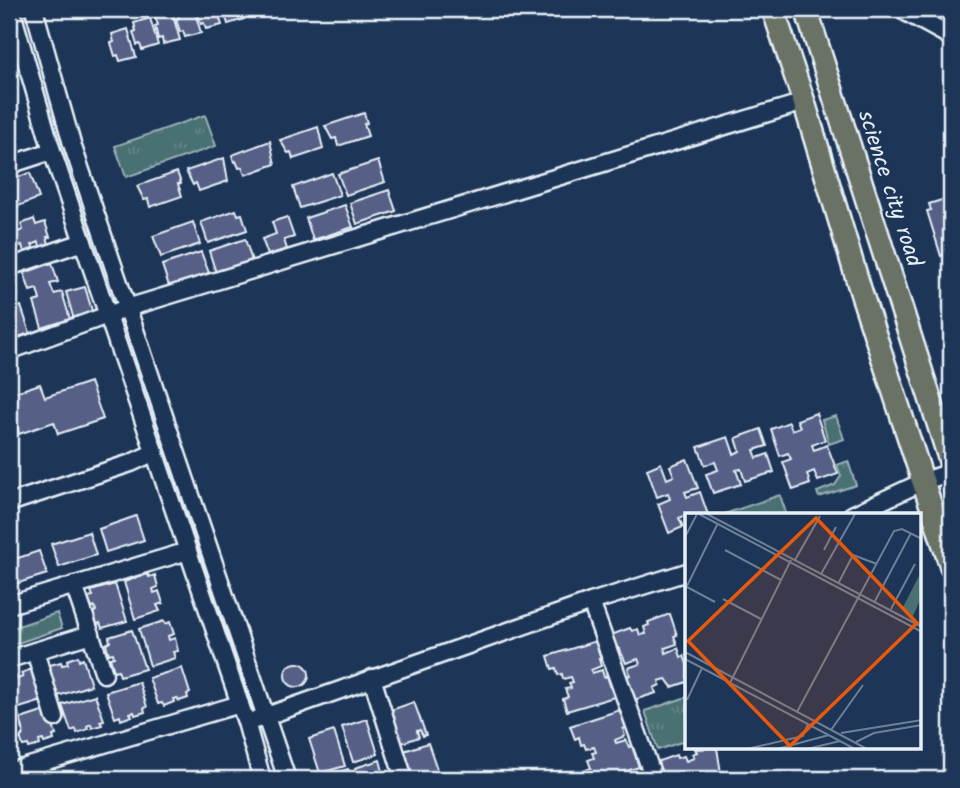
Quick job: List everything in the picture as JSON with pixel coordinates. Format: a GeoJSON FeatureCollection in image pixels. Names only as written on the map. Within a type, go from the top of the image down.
{"type":"FeatureCollection","features":[{"type":"Feature","properties":{"kind":"main road"},"geometry":{"type":"LineString","coordinates":[[773,9],[861,292],[951,567]]}},
{"type":"Feature","properties":{"kind":"main road","name":"science city road"},"geometry":{"type":"LineString","coordinates":[[810,11],[951,464]]}},
{"type":"Feature","properties":{"kind":"street"},"geometry":{"type":"LineString","coordinates":[[11,9],[52,151],[240,704],[262,779]]}},
{"type":"Feature","properties":{"kind":"street"},"geometry":{"type":"LineString","coordinates":[[34,9],[72,144],[286,779]]}},
{"type":"Feature","properties":{"kind":"street"},"geometry":{"type":"LineString","coordinates":[[900,9],[951,37]]}},
{"type":"Feature","properties":{"kind":"street"},"geometry":{"type":"LineString","coordinates":[[9,351],[127,308],[804,102]]}},
{"type":"Feature","properties":{"kind":"street"},"geometry":{"type":"LineString","coordinates":[[9,165],[52,151]]}},
{"type":"Feature","properties":{"kind":"street"},"geometry":{"type":"LineString","coordinates":[[9,267],[83,242]]}},
{"type":"Feature","properties":{"kind":"street"},"geometry":{"type":"LineString","coordinates":[[9,503],[131,463],[155,452]]}},
{"type":"Feature","properties":{"kind":"street"},"geometry":{"type":"LineString","coordinates":[[856,513],[922,482],[951,472]]}},
{"type":"Feature","properties":{"kind":"street"},"geometry":{"type":"LineString","coordinates":[[9,605],[188,551]]}},
{"type":"Feature","properties":{"kind":"street"},"geometry":{"type":"LineString","coordinates":[[246,722],[591,602],[685,573]]}},
{"type":"Feature","properties":{"kind":"street"},"geometry":{"type":"LineString","coordinates":[[75,585],[104,674]]}},
{"type":"Feature","properties":{"kind":"street"},"geometry":{"type":"LineString","coordinates":[[591,602],[654,779]]}},
{"type":"Feature","properties":{"kind":"street"},"geometry":{"type":"LineString","coordinates":[[9,659],[90,634]]}},
{"type":"Feature","properties":{"kind":"street"},"geometry":{"type":"LineString","coordinates":[[35,651],[55,718]]}},
{"type":"Feature","properties":{"kind":"street"},"geometry":{"type":"LineString","coordinates":[[372,678],[404,779]]}},
{"type":"Feature","properties":{"kind":"street"},"geometry":{"type":"LineString","coordinates":[[9,772],[240,704]]}},
{"type":"Feature","properties":{"kind":"green space"},"geometry":{"type":"Polygon","coordinates":[[[205,115],[216,146],[126,177],[115,146],[205,115]]]}},
{"type":"Feature","properties":{"kind":"green space"},"geometry":{"type":"Polygon","coordinates":[[[836,416],[844,439],[829,444],[822,420],[836,416]]]}},
{"type":"Feature","properties":{"kind":"green space"},"geometry":{"type":"Polygon","coordinates":[[[848,461],[856,485],[819,497],[817,492],[835,485],[841,476],[837,465],[848,461]]]}},
{"type":"Feature","properties":{"kind":"green space"},"geometry":{"type":"Polygon","coordinates":[[[780,495],[786,513],[727,513],[780,495]]]}},
{"type":"Feature","properties":{"kind":"green space"},"geometry":{"type":"Polygon","coordinates":[[[57,613],[62,628],[9,646],[9,629],[57,613]]]}},
{"type":"Feature","properties":{"kind":"green space"},"geometry":{"type":"Polygon","coordinates":[[[685,698],[685,741],[658,750],[645,711],[685,698]]]}},
{"type":"Feature","properties":{"kind":"building"},"geometry":{"type":"Polygon","coordinates":[[[194,9],[201,33],[185,37],[183,31],[180,32],[176,19],[179,18],[177,10],[194,9]]]}},
{"type":"Feature","properties":{"kind":"building"},"geometry":{"type":"Polygon","coordinates":[[[217,9],[222,25],[206,29],[204,23],[201,24],[197,11],[217,9]]]}},
{"type":"Feature","properties":{"kind":"building"},"geometry":{"type":"Polygon","coordinates":[[[220,9],[242,9],[244,19],[228,24],[220,9]]]}},
{"type":"Feature","properties":{"kind":"building"},"geometry":{"type":"Polygon","coordinates":[[[172,12],[180,40],[163,44],[162,38],[158,39],[155,17],[172,12]]]}},
{"type":"Feature","properties":{"kind":"building"},"geometry":{"type":"Polygon","coordinates":[[[150,18],[158,45],[142,50],[140,44],[137,45],[133,32],[136,31],[134,23],[150,18]]]}},
{"type":"Feature","properties":{"kind":"building"},"geometry":{"type":"Polygon","coordinates":[[[128,29],[136,57],[120,61],[118,55],[115,56],[111,43],[114,42],[112,34],[128,29]]]}},
{"type":"Feature","properties":{"kind":"building"},"geometry":{"type":"Polygon","coordinates":[[[364,113],[368,136],[338,146],[336,138],[332,139],[325,126],[364,113]]]}},
{"type":"Feature","properties":{"kind":"building"},"geometry":{"type":"Polygon","coordinates":[[[9,124],[18,146],[11,148],[12,152],[9,153],[9,124]]]}},
{"type":"Feature","properties":{"kind":"building"},"geometry":{"type":"Polygon","coordinates":[[[318,127],[323,149],[293,159],[291,152],[288,153],[280,140],[318,127]]]}},
{"type":"Feature","properties":{"kind":"building"},"geometry":{"type":"Polygon","coordinates":[[[270,141],[275,164],[245,175],[242,167],[239,168],[236,161],[234,162],[232,155],[270,141]]]}},
{"type":"Feature","properties":{"kind":"building"},"geometry":{"type":"Polygon","coordinates":[[[224,158],[228,181],[199,191],[186,171],[224,158]]]}},
{"type":"Feature","properties":{"kind":"building"},"geometry":{"type":"Polygon","coordinates":[[[378,161],[385,182],[346,195],[338,174],[378,161]]]}},
{"type":"Feature","properties":{"kind":"building"},"geometry":{"type":"Polygon","coordinates":[[[177,172],[182,196],[150,207],[148,199],[144,200],[137,186],[177,172]]]}},
{"type":"Feature","properties":{"kind":"building"},"geometry":{"type":"Polygon","coordinates":[[[30,173],[39,198],[16,207],[9,180],[30,173]]]}},
{"type":"Feature","properties":{"kind":"building"},"geometry":{"type":"Polygon","coordinates":[[[332,173],[340,195],[300,208],[293,187],[332,173]]]}},
{"type":"Feature","properties":{"kind":"building"},"geometry":{"type":"Polygon","coordinates":[[[389,190],[396,211],[357,224],[350,203],[389,190]]]}},
{"type":"Feature","properties":{"kind":"building"},"geometry":{"type":"Polygon","coordinates":[[[951,197],[951,259],[947,261],[945,254],[941,256],[927,211],[931,210],[929,204],[951,197]]]}},
{"type":"Feature","properties":{"kind":"building"},"geometry":{"type":"Polygon","coordinates":[[[345,205],[353,227],[313,240],[306,218],[345,205]]]}},
{"type":"Feature","properties":{"kind":"building"},"geometry":{"type":"Polygon","coordinates":[[[236,210],[238,215],[242,214],[247,230],[208,243],[201,222],[236,210]]]}},
{"type":"Feature","properties":{"kind":"building"},"geometry":{"type":"Polygon","coordinates":[[[287,217],[294,237],[284,240],[287,249],[268,255],[262,239],[276,234],[272,222],[287,217]]]}},
{"type":"Feature","properties":{"kind":"building"},"geometry":{"type":"Polygon","coordinates":[[[34,219],[36,225],[45,222],[50,237],[47,237],[49,244],[40,248],[39,242],[32,245],[34,249],[24,252],[15,233],[23,230],[21,224],[34,219]]]}},
{"type":"Feature","properties":{"kind":"building"},"geometry":{"type":"Polygon","coordinates":[[[193,222],[200,244],[161,257],[153,236],[193,222]]]}},
{"type":"Feature","properties":{"kind":"building"},"geometry":{"type":"Polygon","coordinates":[[[245,239],[252,261],[216,273],[209,251],[245,239]]]}},
{"type":"Feature","properties":{"kind":"building"},"geometry":{"type":"Polygon","coordinates":[[[201,252],[209,273],[169,286],[162,265],[201,252]]]}},
{"type":"Feature","properties":{"kind":"building"},"geometry":{"type":"Polygon","coordinates":[[[52,263],[58,282],[50,284],[54,294],[62,292],[70,319],[42,328],[34,302],[40,300],[37,289],[30,291],[24,273],[52,263]]]}},
{"type":"Feature","properties":{"kind":"building"},"geometry":{"type":"Polygon","coordinates":[[[12,278],[18,296],[10,299],[13,309],[21,306],[30,333],[9,340],[9,279],[12,278]]]}},
{"type":"Feature","properties":{"kind":"building"},"geometry":{"type":"Polygon","coordinates":[[[85,287],[93,314],[74,320],[66,292],[85,287]]]}},
{"type":"Feature","properties":{"kind":"building"},"geometry":{"type":"Polygon","coordinates":[[[90,382],[103,419],[58,434],[54,422],[19,434],[9,394],[40,384],[45,397],[90,382]]]}},
{"type":"Feature","properties":{"kind":"building"},"geometry":{"type":"Polygon","coordinates":[[[816,413],[825,440],[812,445],[814,450],[827,445],[838,474],[818,481],[814,471],[807,474],[810,484],[793,490],[783,462],[791,459],[788,453],[780,456],[771,429],[789,422],[792,430],[800,427],[797,420],[816,413]]]}},
{"type":"Feature","properties":{"kind":"building"},"geometry":{"type":"Polygon","coordinates":[[[761,429],[767,446],[754,450],[757,458],[768,454],[774,472],[745,481],[741,469],[736,470],[741,484],[713,493],[706,474],[718,470],[715,462],[705,465],[698,447],[728,437],[734,454],[740,451],[736,438],[761,429]]]}},
{"type":"Feature","properties":{"kind":"building"},"geometry":{"type":"Polygon","coordinates":[[[687,459],[698,488],[685,492],[687,497],[700,492],[707,513],[685,513],[685,516],[679,518],[683,527],[669,533],[658,504],[670,499],[668,493],[657,497],[647,469],[661,463],[667,479],[674,476],[670,466],[687,459]]]}},
{"type":"Feature","properties":{"kind":"building"},"geometry":{"type":"Polygon","coordinates":[[[136,516],[144,540],[106,552],[99,529],[136,516]]]}},
{"type":"Feature","properties":{"kind":"building"},"geometry":{"type":"Polygon","coordinates":[[[89,532],[96,555],[59,567],[51,544],[89,532]]]}},
{"type":"Feature","properties":{"kind":"building"},"geometry":{"type":"Polygon","coordinates":[[[39,551],[47,574],[9,586],[9,561],[39,551]]]}},
{"type":"Feature","properties":{"kind":"building"},"geometry":{"type":"Polygon","coordinates":[[[148,574],[149,577],[155,575],[158,587],[153,589],[154,593],[159,591],[163,603],[157,605],[160,611],[135,619],[124,582],[148,574]]]}},
{"type":"Feature","properties":{"kind":"building"},"geometry":{"type":"Polygon","coordinates":[[[115,584],[127,621],[102,628],[100,623],[96,625],[92,613],[96,611],[95,607],[91,608],[88,597],[93,596],[91,591],[115,584]]]}},
{"type":"Feature","properties":{"kind":"building"},"geometry":{"type":"Polygon","coordinates":[[[670,614],[677,644],[665,648],[666,653],[678,648],[681,657],[684,656],[685,683],[672,687],[666,679],[659,681],[660,685],[654,688],[656,693],[634,700],[626,677],[630,675],[628,668],[640,664],[638,659],[626,663],[611,635],[630,628],[632,631],[638,629],[640,635],[646,634],[644,627],[649,625],[648,622],[670,614]]]}},
{"type":"Feature","properties":{"kind":"building"},"geometry":{"type":"Polygon","coordinates":[[[164,621],[165,624],[170,622],[174,634],[168,636],[169,640],[175,638],[178,651],[173,652],[175,658],[150,666],[139,629],[164,621]]]}},
{"type":"Feature","properties":{"kind":"building"},"geometry":{"type":"Polygon","coordinates":[[[132,630],[145,669],[120,676],[118,670],[114,671],[110,658],[114,657],[113,653],[109,654],[106,644],[110,642],[109,637],[132,630]]]}},
{"type":"Feature","properties":{"kind":"building"},"geometry":{"type":"Polygon","coordinates":[[[596,641],[601,666],[591,670],[592,673],[602,670],[604,677],[607,676],[614,697],[567,711],[563,699],[568,697],[565,689],[571,688],[569,683],[573,682],[571,677],[563,679],[556,668],[552,669],[548,656],[596,641]]]}},
{"type":"Feature","properties":{"kind":"building"},"geometry":{"type":"Polygon","coordinates":[[[78,656],[79,661],[83,659],[91,685],[55,697],[47,670],[51,669],[50,665],[61,662],[62,665],[68,664],[67,660],[78,656]]]}},
{"type":"Feature","properties":{"kind":"building"},"geometry":{"type":"Polygon","coordinates":[[[292,663],[302,663],[309,670],[309,680],[302,687],[292,687],[285,680],[285,670],[292,663]]]}},
{"type":"Feature","properties":{"kind":"building"},"geometry":{"type":"Polygon","coordinates":[[[182,668],[190,693],[187,694],[188,698],[179,701],[177,698],[173,699],[174,702],[164,706],[162,703],[158,704],[149,678],[182,668]]]}},
{"type":"Feature","properties":{"kind":"building"},"geometry":{"type":"Polygon","coordinates":[[[32,669],[45,700],[10,711],[9,677],[23,677],[21,673],[32,669]]]}},
{"type":"Feature","properties":{"kind":"building"},"geometry":{"type":"Polygon","coordinates":[[[139,682],[147,707],[144,708],[145,712],[135,715],[134,712],[130,713],[132,716],[121,720],[120,716],[115,718],[106,692],[139,682]]]}},
{"type":"Feature","properties":{"kind":"building"},"geometry":{"type":"Polygon","coordinates":[[[95,695],[104,720],[100,721],[102,725],[92,728],[91,724],[87,726],[88,729],[77,733],[76,729],[71,731],[62,705],[95,695]]]}},
{"type":"Feature","properties":{"kind":"building"},"geometry":{"type":"Polygon","coordinates":[[[414,702],[426,735],[423,736],[420,730],[417,731],[419,737],[402,743],[391,710],[414,702]]]}},
{"type":"Feature","properties":{"kind":"building"},"geometry":{"type":"Polygon","coordinates":[[[48,710],[56,735],[53,736],[54,740],[44,743],[43,740],[39,741],[40,745],[29,748],[28,745],[23,746],[15,721],[48,710]]]}},
{"type":"Feature","properties":{"kind":"building"},"geometry":{"type":"Polygon","coordinates":[[[620,710],[626,728],[623,729],[625,736],[615,740],[616,743],[626,740],[629,747],[632,746],[639,767],[602,779],[589,779],[586,770],[591,768],[588,760],[594,758],[592,753],[596,752],[594,747],[586,749],[584,744],[581,745],[579,737],[575,739],[570,726],[620,710]]]}},
{"type":"Feature","properties":{"kind":"building"},"geometry":{"type":"Polygon","coordinates":[[[367,719],[378,754],[353,762],[342,727],[367,719]]]}},
{"type":"Feature","properties":{"kind":"building"},"geometry":{"type":"Polygon","coordinates":[[[334,731],[345,766],[320,773],[309,739],[334,731]]]}},
{"type":"Feature","properties":{"kind":"building"},"geometry":{"type":"Polygon","coordinates":[[[428,743],[439,775],[435,777],[433,771],[429,773],[431,778],[414,779],[404,751],[428,743]]]}},
{"type":"Feature","properties":{"kind":"building"},"geometry":{"type":"Polygon","coordinates":[[[696,750],[717,750],[721,773],[708,777],[709,779],[666,779],[664,775],[661,776],[656,762],[676,755],[677,758],[684,756],[686,761],[694,758],[692,754],[697,752],[696,750]]]}},
{"type":"Feature","properties":{"kind":"building"},"geometry":{"type":"Polygon","coordinates":[[[380,760],[385,779],[358,779],[355,768],[380,760]]]}},
{"type":"Feature","properties":{"kind":"building"},"geometry":{"type":"Polygon","coordinates":[[[348,769],[351,779],[323,779],[323,777],[348,769]]]}}]}
